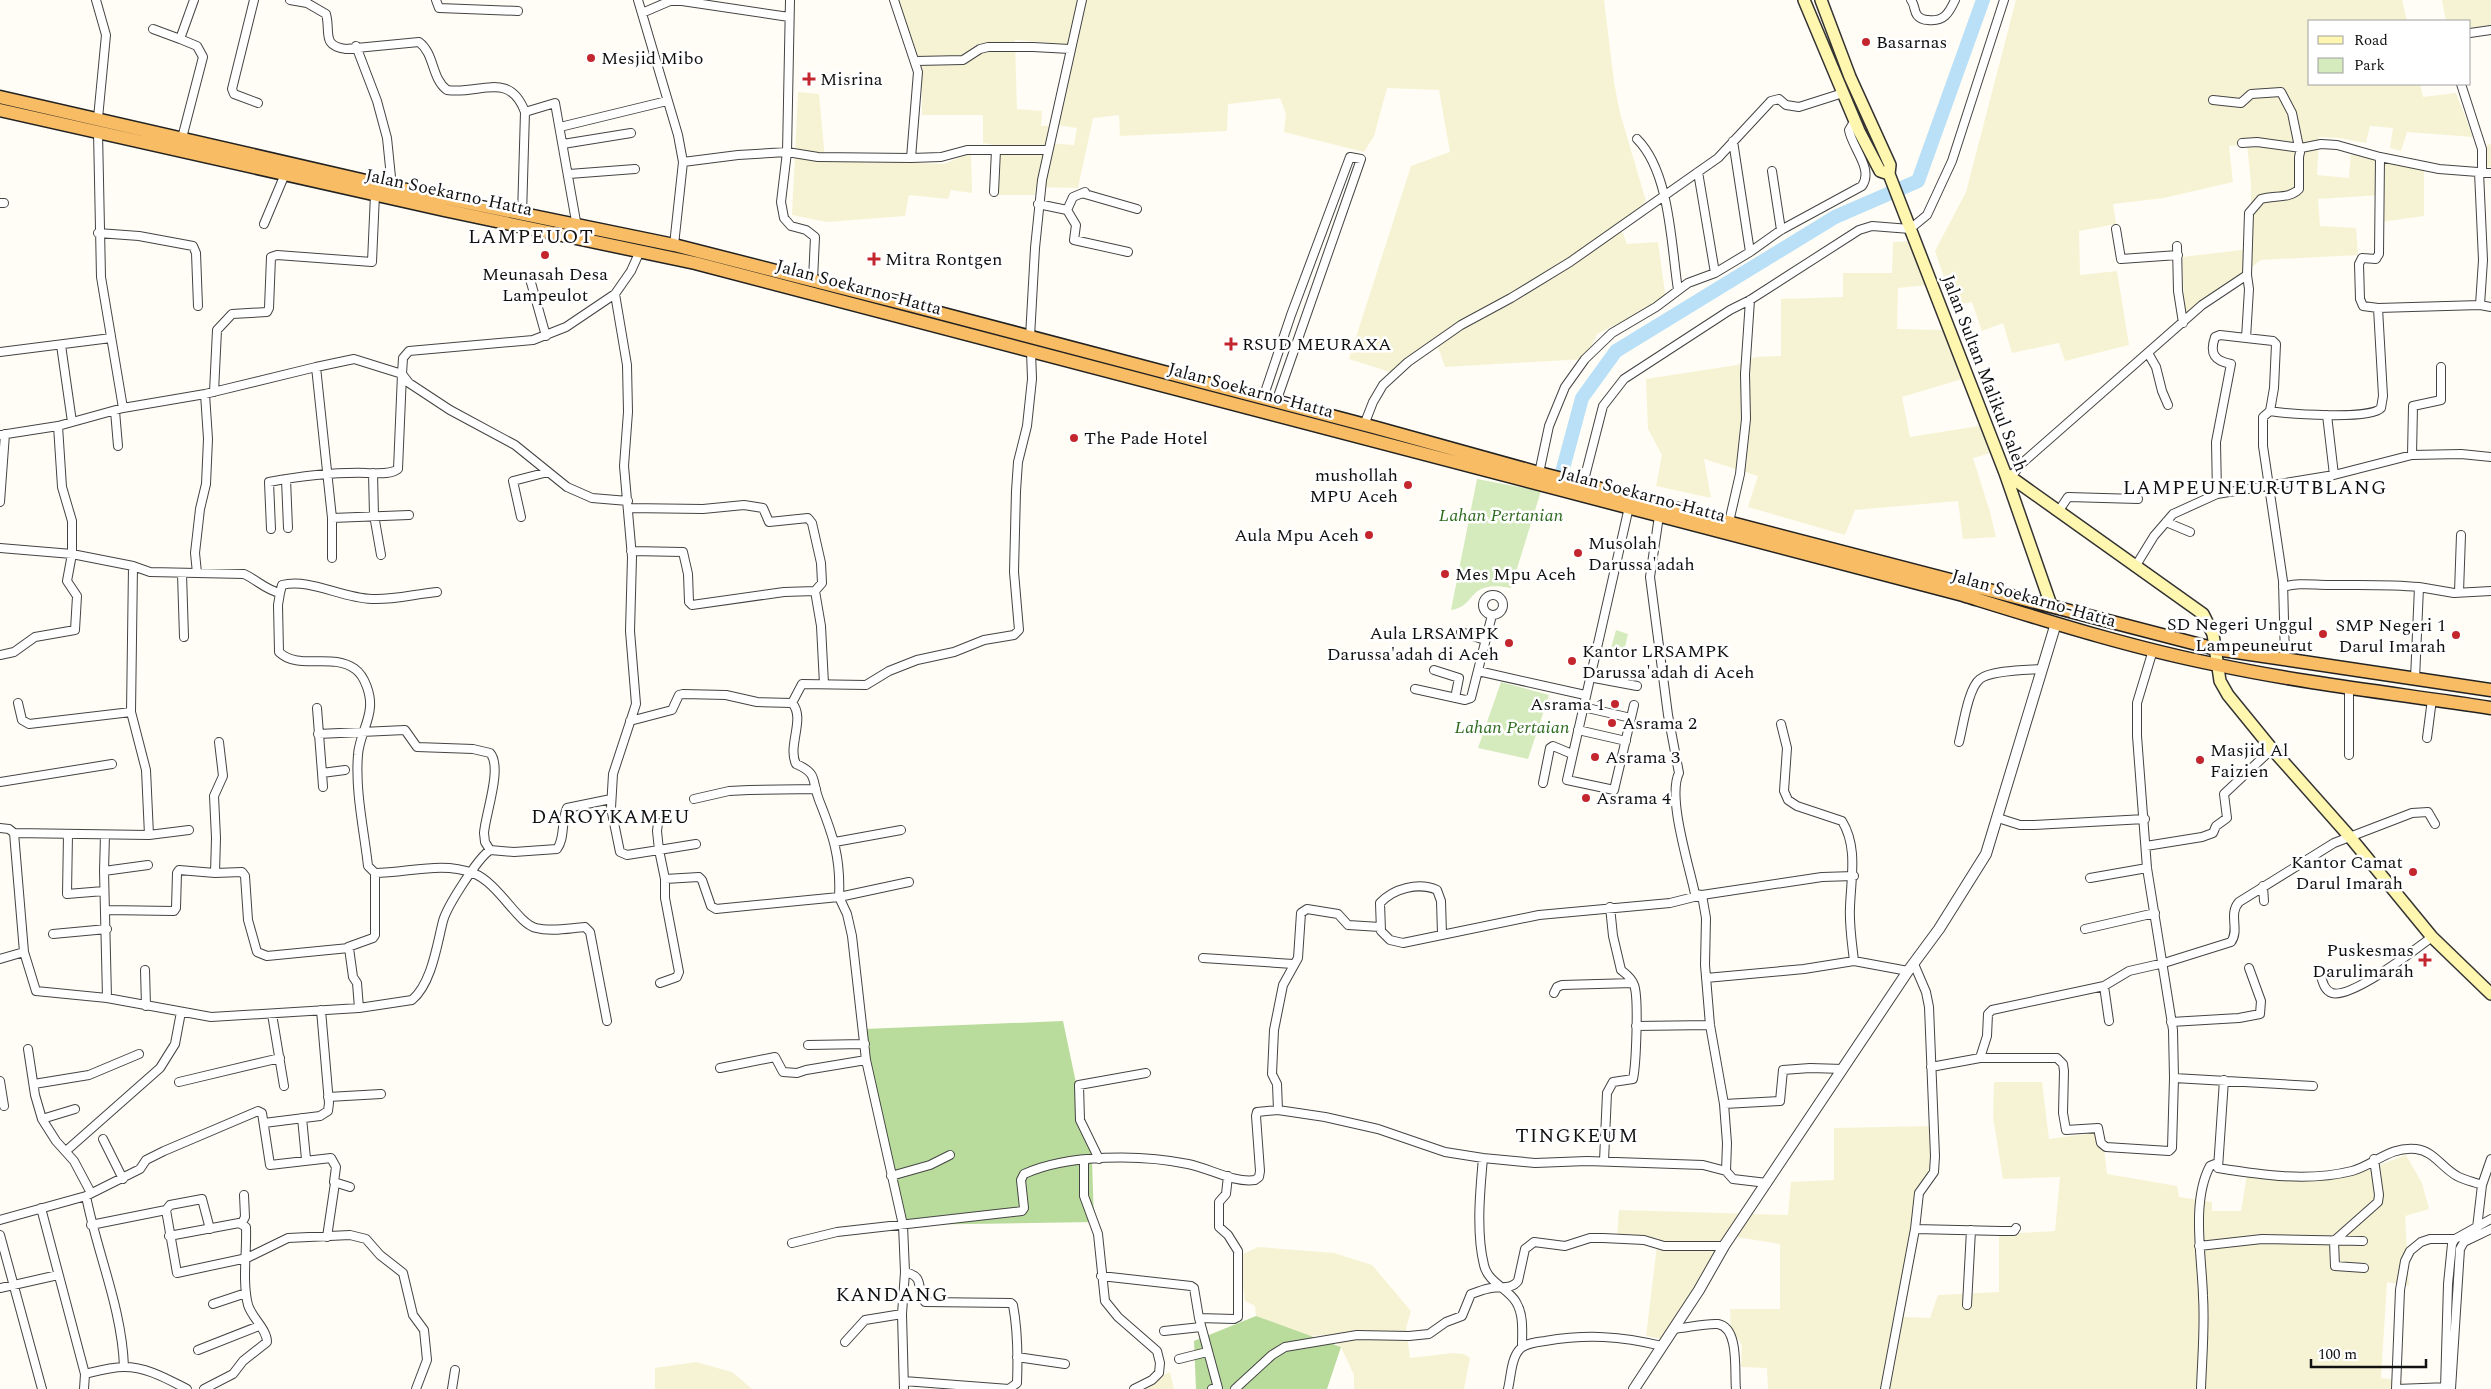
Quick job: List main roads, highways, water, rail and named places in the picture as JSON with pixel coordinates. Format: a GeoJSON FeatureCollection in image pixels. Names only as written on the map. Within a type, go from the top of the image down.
{"type":"FeatureCollection","features":[{"type":"Feature","properties":{"kind":"highway","name":"Jalan Soekarno-Hatta"},"geometry":{"type":"LineString","coordinates":[[1,104],[98,118],[392,187],[577,227],[674,245],[1031,351],[1629,507],[1658,521],[2051,605],[2216,649],[2491,690]]}},
{"type":"Feature","properties":{"kind":"highway","name":"Jalan Soekarno-Hatta"},"geometry":{"type":"LineString","coordinates":[[1,104],[98,132],[375,194],[640,251],[785,279],[813,280],[1728,522],[1937,582],[2056,623],[2153,650],[2218,665],[2349,688],[2491,708]]}},
{"type":"Feature","properties":{"kind":"highway"},"geometry":{"type":"LineString","coordinates":[[1370,426],[1374,441]]}},
{"type":"Feature","properties":{"kind":"main road","name":"Jalan Sultan Malikul Saleh"},"geometry":{"type":"LineString","coordinates":[[1804,0],[1855,120],[1880,171],[1890,177]]}},
{"type":"Feature","properties":{"kind":"main road","name":"Jalan Sultan Malikul Saleh"},"geometry":{"type":"LineString","coordinates":[[1821,0],[1850,77],[1890,165],[1890,177],[2008,475],[2051,605]]}},
{"type":"Feature","properties":{"kind":"main road"},"geometry":{"type":"LineString","coordinates":[[2008,475],[2203,614],[2213,634],[2220,680],[2228,695],[2272,749],[2350,836],[2432,937],[2491,994]]}},
{"type":"Feature","properties":{"kind":"waterway"},"geometry":{"type":"LineString","coordinates":[[1561,476],[1582,398],[1616,351],[1835,217],[1918,181],[1983,0]]}},
{"type":"Feature","properties":{"kind":"place","name":"Basarnas"},"geometry":{"type":"Point","coordinates":[1866,42]}},
{"type":"Feature","properties":{"kind":"place","name":"Mesjid Mibo"},"geometry":{"type":"Point","coordinates":[591,58]}},
{"type":"Feature","properties":{"kind":"place","name":"Misrina"},"geometry":{"type":"Point","coordinates":[809,79]}},
{"type":"Feature","properties":{"kind":"place","name":"Meunasah Desa Lampeulot"},"geometry":{"type":"Point","coordinates":[545,255]}},
{"type":"Feature","properties":{"kind":"place","name":"Mitra Rontgen"},"geometry":{"type":"Point","coordinates":[874,259]}},
{"type":"Feature","properties":{"kind":"place","name":"RSUD MEURAXA"},"geometry":{"type":"Point","coordinates":[1231,344]}},
{"type":"Feature","properties":{"kind":"place","name":"The Pade Hotel"},"geometry":{"type":"Point","coordinates":[1074,438]}},
{"type":"Feature","properties":{"kind":"place","name":"mushollah MPU Aceh"},"geometry":{"type":"Point","coordinates":[1408,485]}},
{"type":"Feature","properties":{"kind":"place","name":"Aula Mpu Aceh"},"geometry":{"type":"Point","coordinates":[1369,535]}},
{"type":"Feature","properties":{"kind":"place","name":"Musolah Darussa'adah"},"geometry":{"type":"Point","coordinates":[1578,553]}},
{"type":"Feature","properties":{"kind":"place","name":"Mes Mpu Aceh"},"geometry":{"type":"Point","coordinates":[1445,574]}},
{"type":"Feature","properties":{"kind":"place","name":"SD Negeri Unggul Lampeuneurut"},"geometry":{"type":"Point","coordinates":[2323,634]}},
{"type":"Feature","properties":{"kind":"place","name":"SMP Negeri 1 Darul Imarah"},"geometry":{"type":"Point","coordinates":[2456,635]}},
{"type":"Feature","properties":{"kind":"place","name":"Aula LRSAMPK Darussa'adah di Aceh"},"geometry":{"type":"Point","coordinates":[1509,643]}},
{"type":"Feature","properties":{"kind":"place","name":"Kantor LRSAMPK Darussa'adah di Aceh"},"geometry":{"type":"Point","coordinates":[1572,661]}},
{"type":"Feature","properties":{"kind":"place","name":"Asrama 1"},"geometry":{"type":"Point","coordinates":[1615,704]}},
{"type":"Feature","properties":{"kind":"place","name":"Asrama 2"},"geometry":{"type":"Point","coordinates":[1612,723]}},
{"type":"Feature","properties":{"kind":"place","name":"Asrama 3"},"geometry":{"type":"Point","coordinates":[1595,757]}},
{"type":"Feature","properties":{"kind":"place","name":"Masjid Al Faizien"},"geometry":{"type":"Point","coordinates":[2200,760]}},
{"type":"Feature","properties":{"kind":"place","name":"Asrama 4"},"geometry":{"type":"Point","coordinates":[1586,798]}},
{"type":"Feature","properties":{"kind":"place","name":"Kantor Camat Darul Imarah"},"geometry":{"type":"Point","coordinates":[2413,872]}},
{"type":"Feature","properties":{"kind":"place","name":"Puskesmas Darulimarah"},"geometry":{"type":"Point","coordinates":[2425,960]}},
{"type":"Feature","properties":{"kind":"district","name":"LAMPEUOT"},"geometry":{"type":"Point","coordinates":[531,236]}},
{"type":"Feature","properties":{"kind":"district","name":"LAMPEUNEURUTBLANG"},"geometry":{"type":"Point","coordinates":[2255,487]}},
{"type":"Feature","properties":{"kind":"district","name":"DAROYKAMEU"},"geometry":{"type":"Point","coordinates":[611,816]}},
{"type":"Feature","properties":{"kind":"district","name":"TINGKEUM"},"geometry":{"type":"Point","coordinates":[1577,1135]}},
{"type":"Feature","properties":{"kind":"district","name":"KANDANG"},"geometry":{"type":"Point","coordinates":[892,1294]}},
{"type":"Feature","properties":{"kind":"park label","name":"Lahan Pertanian"},"geometry":{"type":"Point","coordinates":[1501,515]}},
{"type":"Feature","properties":{"kind":"park label","name":"Lahan Pertaian"},"geometry":{"type":"Point","coordinates":[1512,727]}}]}
